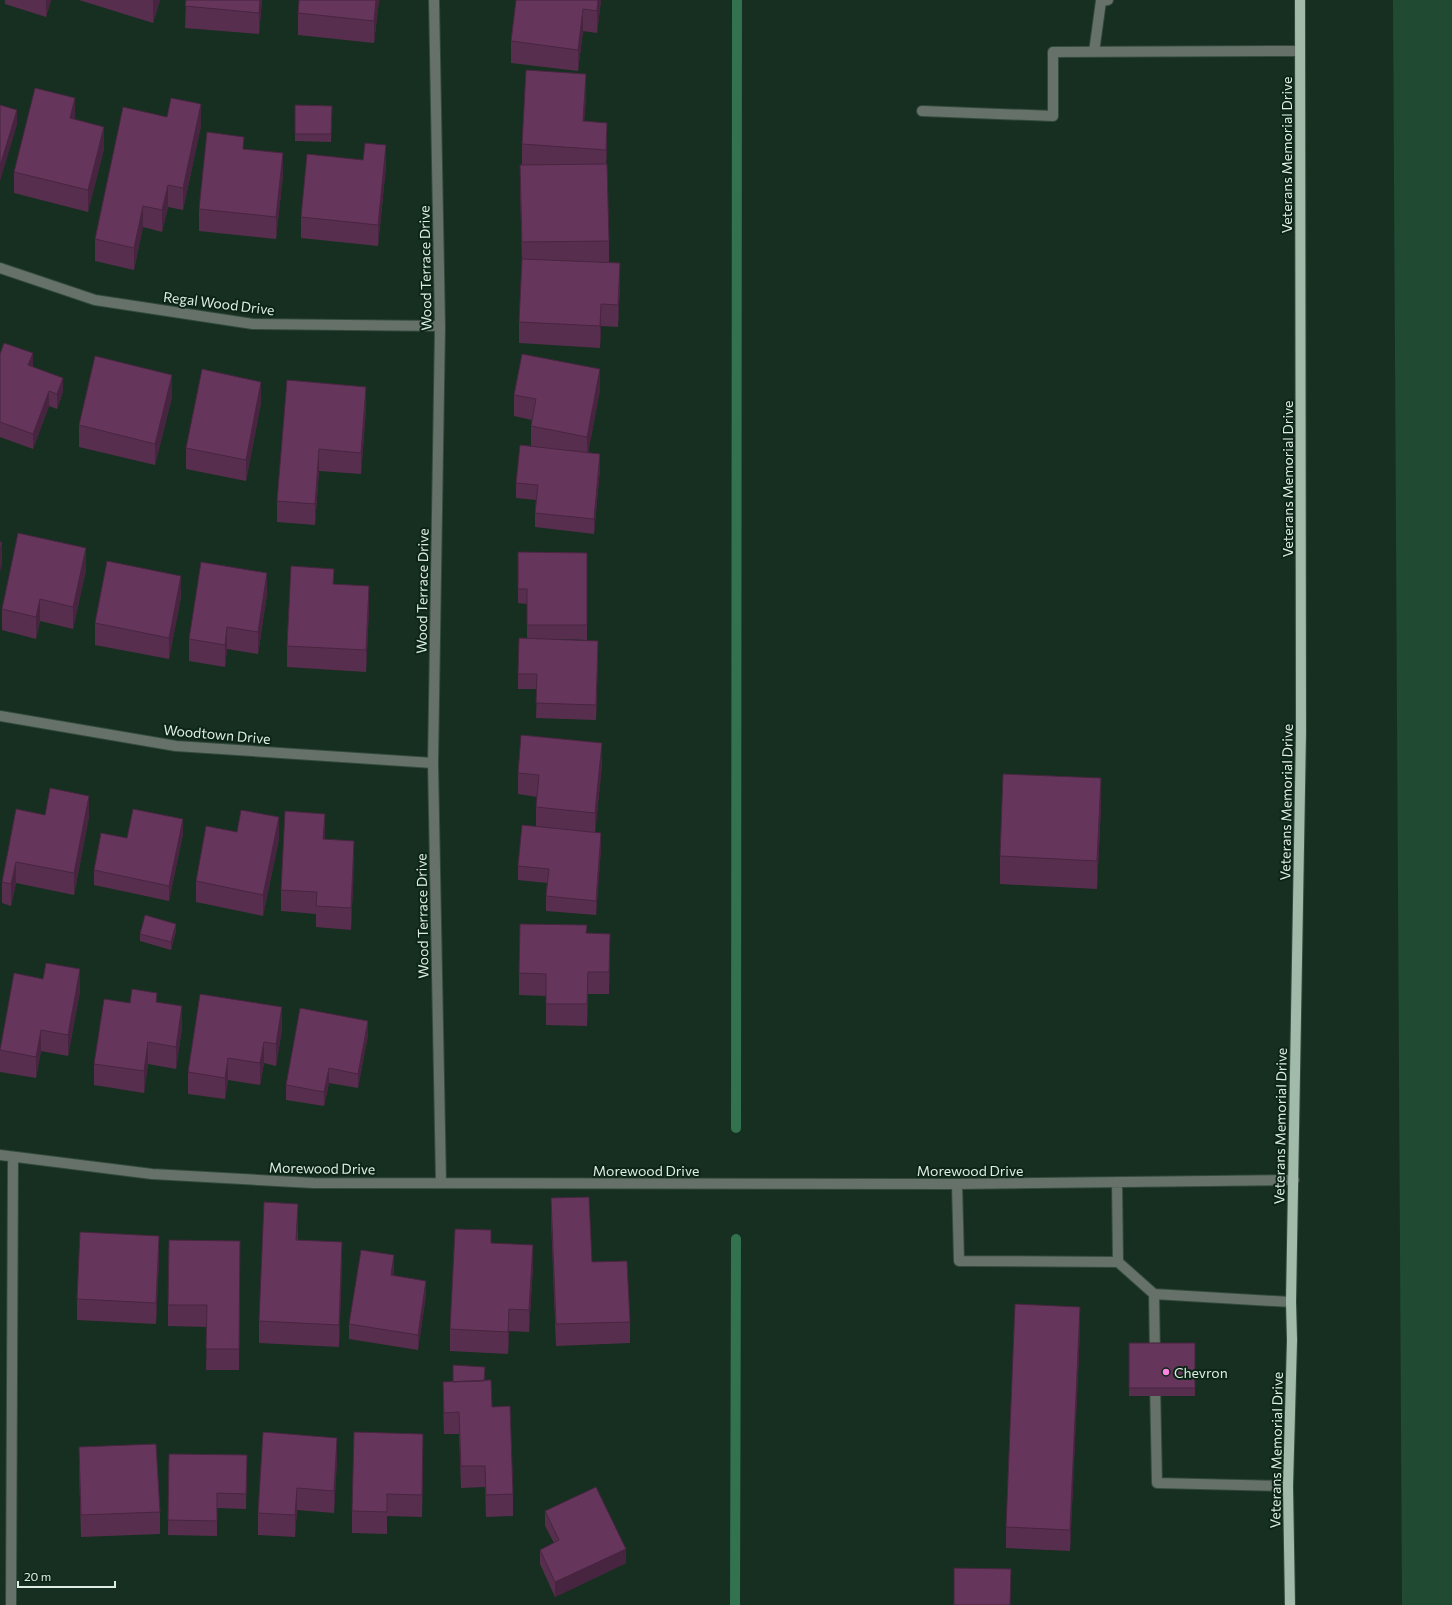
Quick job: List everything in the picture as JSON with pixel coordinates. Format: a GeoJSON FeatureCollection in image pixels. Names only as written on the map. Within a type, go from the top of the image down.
{"type":"FeatureCollection","features":[{"type":"Feature","properties":{"kind":"main road","name":"Veterans Memorial Drive"},"geometry":{"type":"LineString","coordinates":[[1290,1605],[1288,1486],[1292,1340],[1291,1302],[1301,732],[1300,0]]}},
{"type":"Feature","properties":{"kind":"street","name":"Wood Terrace Drive"},"geometry":{"type":"LineString","coordinates":[[434,0],[440,326],[433,763],[441,1183]]}},
{"type":"Feature","properties":{"kind":"street"},"geometry":{"type":"LineString","coordinates":[[1094,52],[1101,0],[1108,0]]}},
{"type":"Feature","properties":{"kind":"street"},"geometry":{"type":"LineString","coordinates":[[922,111],[1053,116],[1053,52],[1300,51]]}},
{"type":"Feature","properties":{"kind":"street","name":"Regal Wood Drive"},"geometry":{"type":"LineString","coordinates":[[0,268],[95,300],[253,324],[440,326]]}},
{"type":"Feature","properties":{"kind":"street","name":"Woodtown Drive"},"geometry":{"type":"LineString","coordinates":[[0,716],[176,746],[433,763]]}},
{"type":"Feature","properties":{"kind":"street","name":"Morewood Drive"},"geometry":{"type":"LineString","coordinates":[[0,1154],[13,1157],[152,1174],[313,1183],[957,1184],[1294,1180]]}},
{"type":"Feature","properties":{"kind":"street"},"geometry":{"type":"LineString","coordinates":[[11,1605],[13,1157]]}},
{"type":"Feature","properties":{"kind":"street"},"geometry":{"type":"LineString","coordinates":[[1117,1182],[1118,1262]]}},
{"type":"Feature","properties":{"kind":"street"},"geometry":{"type":"LineString","coordinates":[[957,1184],[959,1261],[1118,1262],[1154,1294],[1291,1302]]}},
{"type":"Feature","properties":{"kind":"street"},"geometry":{"type":"LineString","coordinates":[[1154,1294],[1157,1483],[1288,1486]]}},
{"type":"Feature","properties":{"kind":"green space"},"geometry":{"type":"Polygon","coordinates":[[[1393,0],[1452,0],[1452,1605],[1402,1605],[1393,0]]]}},
{"type":"Feature","properties":{"kind":"building"},"geometry":{"type":"Polygon","coordinates":[[[186,0],[260,0],[259,13],[185,6],[186,0]]]}},
{"type":"Feature","properties":{"kind":"building"},"geometry":{"type":"Polygon","coordinates":[[[299,0],[376,0],[374,21],[298,13],[299,0]]]}},
{"type":"Feature","properties":{"kind":"building"},"geometry":{"type":"Polygon","coordinates":[[[516,0],[598,0],[597,11],[583,9],[578,50],[511,41],[516,0]]]}},
{"type":"Feature","properties":{"kind":"building"},"geometry":{"type":"Polygon","coordinates":[[[526,70],[586,74],[583,121],[607,123],[606,150],[522,144],[526,70]]]}},
{"type":"Feature","properties":{"kind":"building"},"geometry":{"type":"Polygon","coordinates":[[[35,88],[75,98],[70,118],[104,127],[88,190],[14,172],[35,88]]]}},
{"type":"Feature","properties":{"kind":"building"},"geometry":{"type":"Polygon","coordinates":[[[171,98],[201,104],[183,188],[168,185],[162,210],[143,206],[134,248],[95,239],[123,107],[167,117],[171,98]]]}},
{"type":"Feature","properties":{"kind":"building"},"geometry":{"type":"Polygon","coordinates":[[[0,105],[17,110],[0,166],[0,105]]]}},
{"type":"Feature","properties":{"kind":"building"},"geometry":{"type":"Polygon","coordinates":[[[295,105],[332,106],[331,134],[295,134],[295,105]]]}},
{"type":"Feature","properties":{"kind":"building"},"geometry":{"type":"Polygon","coordinates":[[[207,132],[244,137],[243,149],[283,153],[276,217],[199,209],[207,132]]]}},
{"type":"Feature","properties":{"kind":"building"},"geometry":{"type":"Polygon","coordinates":[[[365,143],[386,145],[378,225],[301,217],[307,154],[363,160],[365,143]]]}},
{"type":"Feature","properties":{"kind":"building"},"geometry":{"type":"Polygon","coordinates":[[[607,164],[609,241],[522,242],[520,165],[607,164]]]}},
{"type":"Feature","properties":{"kind":"building"},"geometry":{"type":"Polygon","coordinates":[[[522,259],[620,263],[618,305],[601,304],[600,326],[519,322],[522,259]]]}},
{"type":"Feature","properties":{"kind":"building"},"geometry":{"type":"Polygon","coordinates":[[[4,343],[33,353],[28,365],[63,378],[57,394],[49,391],[33,434],[0,422],[0,354],[4,343]]]}},
{"type":"Feature","properties":{"kind":"building"},"geometry":{"type":"Polygon","coordinates":[[[522,354],[600,369],[587,437],[531,426],[536,399],[514,395],[522,354]]]}},
{"type":"Feature","properties":{"kind":"building"},"geometry":{"type":"Polygon","coordinates":[[[95,356],[172,375],[155,444],[79,425],[95,356]]]}},
{"type":"Feature","properties":{"kind":"building"},"geometry":{"type":"Polygon","coordinates":[[[202,369],[261,382],[246,460],[186,448],[202,369]]]}},
{"type":"Feature","properties":{"kind":"building"},"geometry":{"type":"Polygon","coordinates":[[[287,380],[366,387],[361,453],[319,449],[315,504],[277,501],[287,380]]]}},
{"type":"Feature","properties":{"kind":"building"},"geometry":{"type":"Polygon","coordinates":[[[520,445],[600,454],[594,519],[535,513],[538,485],[516,483],[520,445]]]}},
{"type":"Feature","properties":{"kind":"building"},"geometry":{"type":"Polygon","coordinates":[[[18,533],[86,548],[73,607],[40,599],[36,617],[2,609],[18,533]]]}},
{"type":"Feature","properties":{"kind":"building"},"geometry":{"type":"Polygon","coordinates":[[[518,552],[587,553],[587,625],[527,625],[527,589],[518,589],[518,552]]]}},
{"type":"Feature","properties":{"kind":"building"},"geometry":{"type":"Polygon","coordinates":[[[107,561],[181,576],[169,638],[95,623],[107,561]]]}},
{"type":"Feature","properties":{"kind":"building"},"geometry":{"type":"Polygon","coordinates":[[[201,562],[267,573],[258,632],[227,627],[225,645],[189,639],[201,562]]]}},
{"type":"Feature","properties":{"kind":"building"},"geometry":{"type":"Polygon","coordinates":[[[291,566],[334,569],[333,584],[369,586],[366,650],[287,646],[291,566]]]}},
{"type":"Feature","properties":{"kind":"building"},"geometry":{"type":"Polygon","coordinates":[[[519,638],[598,641],[596,705],[536,703],[537,674],[518,674],[519,638]]]}},
{"type":"Feature","properties":{"kind":"building"},"geometry":{"type":"Polygon","coordinates":[[[521,735],[602,743],[595,813],[536,807],[539,775],[518,773],[521,735]]]}},
{"type":"Feature","properties":{"kind":"building"},"geometry":{"type":"Polygon","coordinates":[[[1003,774],[1101,778],[1097,861],[1000,856],[1003,774]]]}},
{"type":"Feature","properties":{"kind":"building"},"geometry":{"type":"Polygon","coordinates":[[[50,788],[89,796],[74,873],[16,862],[11,884],[2,882],[16,809],[45,815],[50,788]]]}},
{"type":"Feature","properties":{"kind":"building"},"geometry":{"type":"Polygon","coordinates":[[[133,809],[183,819],[169,886],[94,870],[101,833],[127,838],[133,809]]]}},
{"type":"Feature","properties":{"kind":"building"},"geometry":{"type":"Polygon","coordinates":[[[241,810],[279,817],[263,895],[196,881],[206,826],[237,832],[241,810]]]}},
{"type":"Feature","properties":{"kind":"building"},"geometry":{"type":"Polygon","coordinates":[[[285,811],[325,814],[323,839],[354,841],[351,908],[316,906],[317,892],[281,890],[285,811]]]}},
{"type":"Feature","properties":{"kind":"building"},"geometry":{"type":"Polygon","coordinates":[[[522,825],[601,833],[596,901],[546,896],[549,869],[518,866],[522,825]]]}},
{"type":"Feature","properties":{"kind":"building"},"geometry":{"type":"Polygon","coordinates":[[[145,915],[176,924],[171,942],[140,934],[145,915]]]}},
{"type":"Feature","properties":{"kind":"building"},"geometry":{"type":"Polygon","coordinates":[[[520,924],[587,925],[586,933],[610,934],[609,972],[588,972],[587,1004],[546,1004],[546,974],[519,973],[520,924]]]}},
{"type":"Feature","properties":{"kind":"building"},"geometry":{"type":"Polygon","coordinates":[[[46,963],[80,969],[68,1035],[41,1030],[36,1057],[0,1050],[14,973],[43,979],[46,963]]]}},
{"type":"Feature","properties":{"kind":"building"},"geometry":{"type":"Polygon","coordinates":[[[132,989],[157,993],[156,1002],[182,1006],[176,1047],[148,1042],[144,1071],[94,1064],[104,999],[130,1003],[132,989]]]}},
{"type":"Feature","properties":{"kind":"building"},"geometry":{"type":"Polygon","coordinates":[[[200,994],[282,1007],[276,1044],[264,1042],[260,1063],[228,1058],[225,1078],[188,1072],[200,994]]]}},
{"type":"Feature","properties":{"kind":"building"},"geometry":{"type":"Polygon","coordinates":[[[300,1008],[368,1021],[358,1074],[329,1068],[324,1092],[286,1085],[300,1008]]]}},
{"type":"Feature","properties":{"kind":"building"},"geometry":{"type":"Polygon","coordinates":[[[589,1197],[592,1262],[627,1261],[630,1322],[556,1324],[551,1198],[589,1197]]]}},
{"type":"Feature","properties":{"kind":"building"},"geometry":{"type":"Polygon","coordinates":[[[264,1202],[298,1204],[296,1240],[342,1242],[339,1325],[259,1321],[264,1202]]]}},
{"type":"Feature","properties":{"kind":"building"},"geometry":{"type":"Polygon","coordinates":[[[455,1229],[491,1230],[491,1243],[533,1245],[529,1310],[509,1309],[508,1332],[450,1329],[455,1229]]]}},
{"type":"Feature","properties":{"kind":"building"},"geometry":{"type":"Polygon","coordinates":[[[80,1232],[159,1236],[156,1303],[77,1299],[80,1232]]]}},
{"type":"Feature","properties":{"kind":"building"},"geometry":{"type":"Polygon","coordinates":[[[169,1240],[240,1241],[239,1349],[206,1349],[207,1305],[168,1305],[169,1240]]]}},
{"type":"Feature","properties":{"kind":"building"},"geometry":{"type":"Polygon","coordinates":[[[361,1250],[394,1255],[391,1275],[426,1281],[418,1335],[349,1324],[361,1250]]]}},
{"type":"Feature","properties":{"kind":"building"},"geometry":{"type":"Polygon","coordinates":[[[1015,1304],[1080,1307],[1070,1530],[1006,1527],[1015,1304]]]}},
{"type":"Feature","properties":{"kind":"building"},"geometry":{"type":"Polygon","coordinates":[[[1129,1343],[1195,1343],[1195,1388],[1129,1388],[1129,1343]]]}},
{"type":"Feature","properties":{"kind":"building"},"geometry":{"type":"Polygon","coordinates":[[[453,1365],[485,1367],[484,1381],[453,1382],[453,1365]]]}},
{"type":"Feature","properties":{"kind":"building"},"geometry":{"type":"Polygon","coordinates":[[[491,1380],[492,1407],[510,1406],[513,1494],[486,1495],[485,1466],[461,1466],[459,1412],[444,1413],[443,1382],[491,1380]]]}},
{"type":"Feature","properties":{"kind":"building"},"geometry":{"type":"Polygon","coordinates":[[[263,1432],[337,1438],[334,1491],[297,1488],[295,1515],[258,1513],[263,1432]]]}},
{"type":"Feature","properties":{"kind":"building"},"geometry":{"type":"Polygon","coordinates":[[[354,1432],[423,1434],[422,1495],[387,1494],[387,1512],[352,1511],[354,1432]]]}},
{"type":"Feature","properties":{"kind":"building"},"geometry":{"type":"Polygon","coordinates":[[[156,1444],[160,1512],[81,1515],[79,1447],[156,1444]]]}},
{"type":"Feature","properties":{"kind":"building"},"geometry":{"type":"Polygon","coordinates":[[[169,1454],[247,1455],[246,1494],[217,1493],[217,1521],[168,1520],[169,1454]]]}},
{"type":"Feature","properties":{"kind":"building"},"geometry":{"type":"Polygon","coordinates":[[[596,1487],[626,1549],[555,1582],[540,1550],[559,1540],[545,1511],[596,1487]]]}},
{"type":"Feature","properties":{"kind":"building"},"geometry":{"type":"Polygon","coordinates":[[[954,1568],[1011,1569],[1010,1605],[954,1605],[954,1568]]]}},
{"type":"Feature","properties":{"kind":"waterway"},"geometry":{"type":"LineString","coordinates":[[736,1128],[737,0]]}},
{"type":"Feature","properties":{"kind":"waterway"},"geometry":{"type":"LineString","coordinates":[[735,1605],[736,1239]]}},
{"type":"Feature","properties":{"kind":"place","name":"Chevron"},"geometry":{"type":"Point","coordinates":[1166,1372]}}]}
